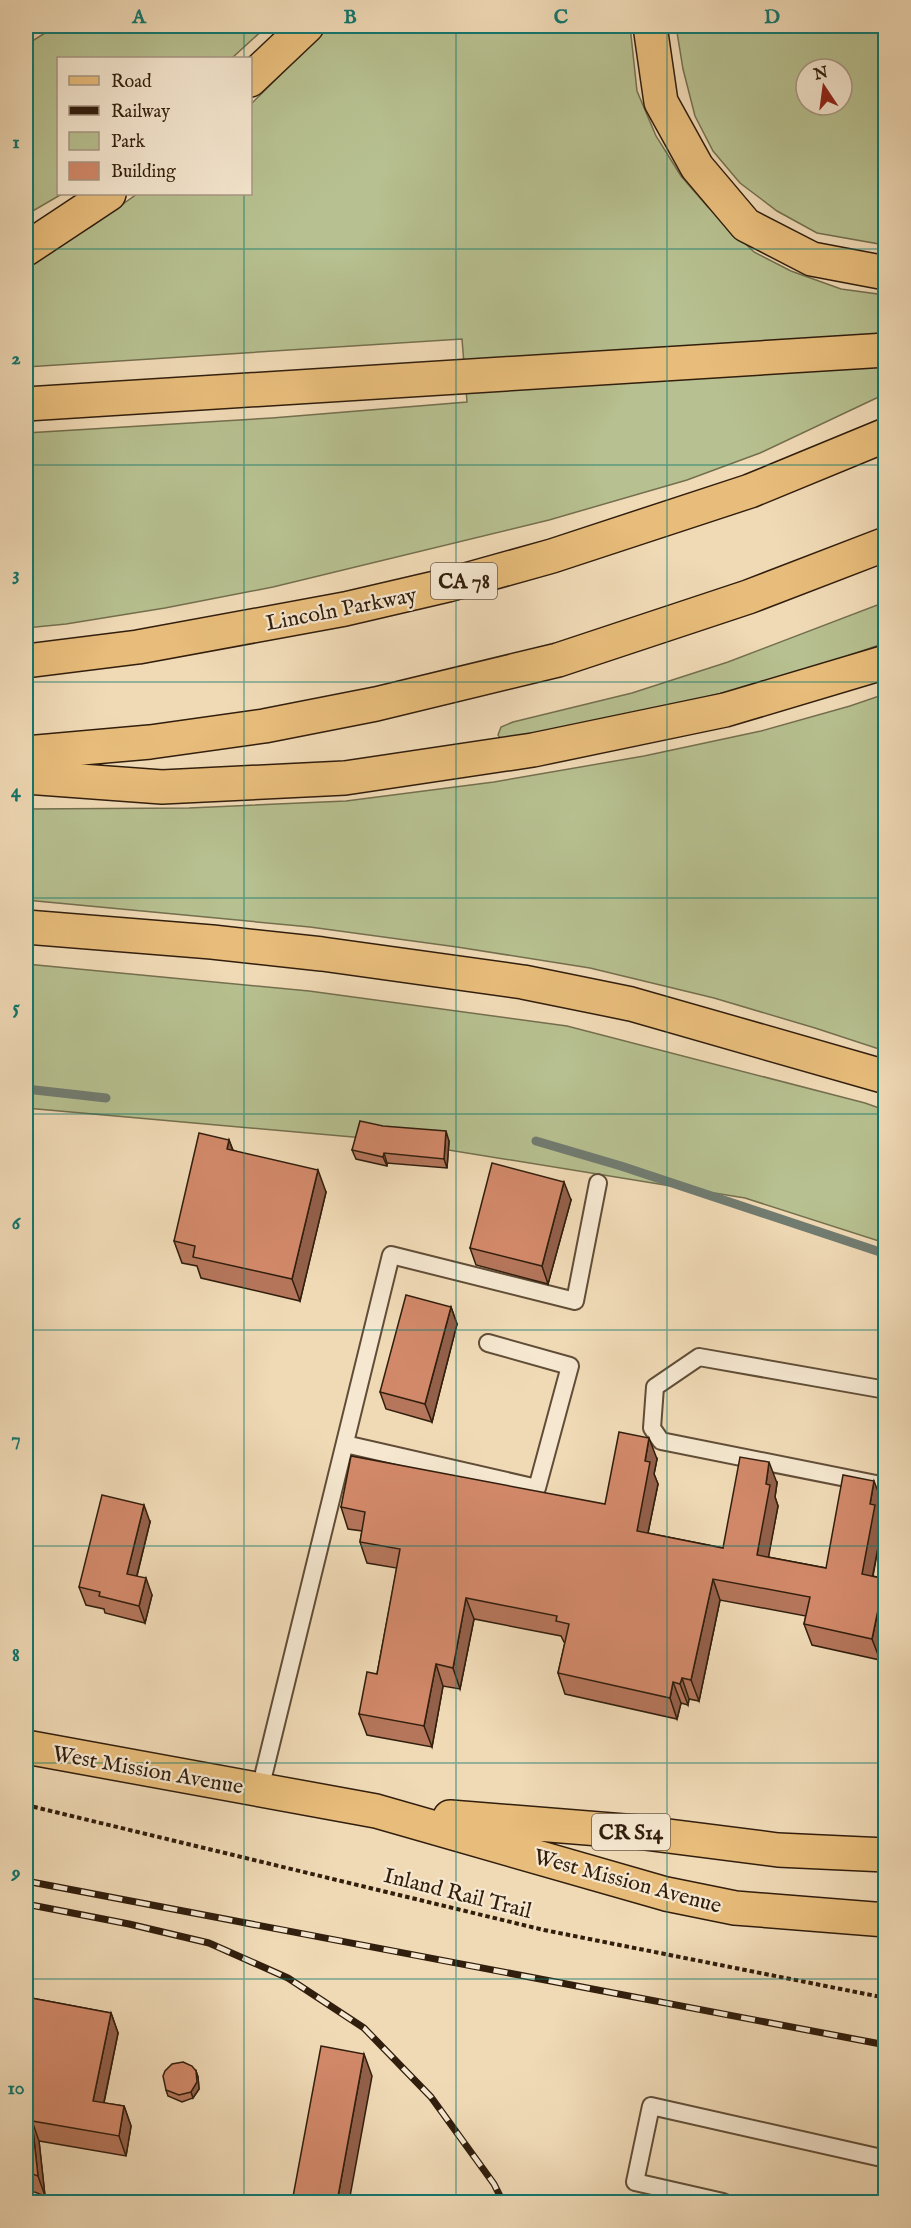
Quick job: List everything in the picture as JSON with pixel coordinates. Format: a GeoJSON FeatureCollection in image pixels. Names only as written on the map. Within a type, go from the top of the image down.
{"type":"FeatureCollection","features":[{"type":"Feature","properties":{"kind":"main road"},"geometry":{"type":"LineString","coordinates":[[252,78],[307,26]]}},
{"type":"Feature","properties":{"kind":"main road"},"geometry":{"type":"LineString","coordinates":[[650,26],[661,102],[697,167],[746,225],[812,259],[885,273]]}},
{"type":"Feature","properties":{"kind":"main road"},"geometry":{"type":"LineString","coordinates":[[26,249],[107,195]]}},
{"type":"Feature","properties":{"kind":"main road"},"geometry":{"type":"LineString","coordinates":[[26,404],[885,350]]}},
{"type":"Feature","properties":{"kind":"main road","name":"Lincoln Parkway"},"geometry":{"type":"LineString","coordinates":[[26,661],[138,647],[345,609],[448,585],[552,556],[750,491],[885,435]]}},
{"type":"Feature","properties":{"kind":"main road"},"geometry":{"type":"LineString","coordinates":[[26,753],[150,742],[264,726],[376,704],[558,660],[748,597],[885,544]]}},
{"type":"Feature","properties":{"kind":"main road"},"geometry":{"type":"LineString","coordinates":[[26,777],[162,787],[345,778],[532,750],[725,710],[885,662]]}},
{"type":"Feature","properties":{"kind":"main road"},"geometry":{"type":"LineString","coordinates":[[26,927],[245,945],[523,982],[631,1004],[885,1077]]}},
{"type":"Feature","properties":{"kind":"main road","name":"West Mission Avenue"},"geometry":{"type":"LineString","coordinates":[[26,1747],[376,1811],[666,1894],[723,1906],[885,1920]]}},
{"type":"Feature","properties":{"kind":"main road","name":"West Mission Avenue"},"geometry":{"type":"LineString","coordinates":[[376,1811],[637,1832],[778,1850],[885,1855]]}},
{"type":"Feature","properties":{"kind":"lane"},"geometry":{"type":"LineString","coordinates":[[260,1789],[391,1255],[575,1301],[598,1183]]}},
{"type":"Feature","properties":{"kind":"lane"},"geometry":{"type":"LineString","coordinates":[[345,1444],[537,1488],[570,1366],[488,1343]]}},
{"type":"Feature","properties":{"kind":"lane"},"geometry":{"type":"LineString","coordinates":[[885,1390],[699,1357],[655,1387],[652,1428],[661,1441],[885,1486]]}},
{"type":"Feature","properties":{"kind":"lane"},"geometry":{"type":"LineString","coordinates":[[723,2202],[635,2182],[651,2106],[885,2158]]}},
{"type":"Feature","properties":{"kind":"path","name":"Inland Rail Trail"},"geometry":{"type":"LineString","coordinates":[[26,1805],[544,1930],[885,1998]]}},
{"type":"Feature","properties":{"kind":"green space"},"geometry":{"type":"Polygon","coordinates":[[[56,26],[267,26],[233,57],[57,57],[57,195],[60,195],[26,215],[26,45],[56,26]]]}},
{"type":"Feature","properties":{"kind":"green space"},"geometry":{"type":"Polygon","coordinates":[[[330,26],[630,26],[637,91],[656,136],[681,176],[707,206],[754,252],[791,271],[841,289],[885,295],[885,394],[760,453],[687,480],[549,520],[273,587],[165,608],[26,628],[26,433],[272,418],[467,402],[462,339],[26,367],[26,264],[92,226],[136,195],[252,195],[252,103],[330,26]]]}},
{"type":"Feature","properties":{"kind":"green space"},"geometry":{"type":"Polygon","coordinates":[[[676,26],[885,26],[885,245],[817,233],[777,211],[740,183],[713,151],[695,116],[683,69],[676,26]]]}},
{"type":"Feature","properties":{"kind":"green space"},"geometry":{"type":"Polygon","coordinates":[[[885,602],[885,643],[778,680],[574,728],[501,740],[498,735],[501,727],[513,722],[632,693],[728,662],[885,602]]]}},
{"type":"Feature","properties":{"kind":"green space"},"geometry":{"type":"Polygon","coordinates":[[[885,694],[885,1051],[714,998],[590,968],[310,927],[26,900],[26,809],[189,808],[346,801],[494,782],[644,756],[761,731],[885,694]]]}},
{"type":"Feature","properties":{"kind":"green space"},"geometry":{"type":"Polygon","coordinates":[[[26,964],[309,991],[567,1026],[865,1103],[885,1110],[885,1243],[745,1198],[387,1140],[26,1108],[26,964]]]}},
{"type":"Feature","properties":{"kind":"building"},"geometry":{"type":"Polygon","coordinates":[[[360,1121],[383,1126],[446,1131],[444,1159],[384,1153],[383,1157],[352,1150],[360,1121]]]}},
{"type":"Feature","properties":{"kind":"building"},"geometry":{"type":"Polygon","coordinates":[[[199,1133],[229,1140],[227,1149],[318,1170],[292,1279],[193,1257],[195,1246],[174,1241],[199,1133]]]}},
{"type":"Feature","properties":{"kind":"building"},"geometry":{"type":"Polygon","coordinates":[[[492,1163],[564,1182],[542,1266],[470,1248],[492,1163]]]}},
{"type":"Feature","properties":{"kind":"building"},"geometry":{"type":"Polygon","coordinates":[[[406,1295],[451,1307],[425,1404],[380,1392],[406,1295]]]}},
{"type":"Feature","properties":{"kind":"building"},"geometry":{"type":"Polygon","coordinates":[[[619,1432],[649,1438],[645,1461],[650,1462],[637,1531],[723,1548],[740,1457],[769,1462],[766,1484],[770,1485],[757,1555],[826,1568],[843,1475],[874,1481],[870,1504],[875,1505],[862,1574],[885,1579],[885,1612],[878,1610],[872,1639],[804,1624],[810,1597],[713,1579],[691,1680],[682,1678],[680,1684],[673,1682],[670,1698],[558,1673],[569,1624],[556,1621],[557,1616],[466,1598],[453,1668],[436,1664],[424,1726],[359,1714],[367,1672],[377,1674],[400,1549],[360,1542],[365,1512],[341,1507],[351,1456],[605,1504],[619,1432]]]}},
{"type":"Feature","properties":{"kind":"building"},"geometry":{"type":"Polygon","coordinates":[[[102,1495],[144,1505],[127,1574],[146,1578],[139,1606],[99,1596],[100,1592],[79,1587],[102,1495]]]}},
{"type":"Feature","properties":{"kind":"building"},"geometry":{"type":"Polygon","coordinates":[[[26,1997],[111,2013],[93,2101],[124,2106],[119,2136],[32,2121],[38,2176],[26,2172],[26,1997]]]}},
{"type":"Feature","properties":{"kind":"building"},"geometry":{"type":"Polygon","coordinates":[[[321,2046],[364,2054],[337,2202],[292,2202],[321,2046]]]}},
{"type":"Feature","properties":{"kind":"building"},"geometry":{"type":"Polygon","coordinates":[[[183,2062],[192,2066],[196,2071],[197,2082],[191,2092],[179,2095],[166,2090],[163,2076],[172,2064],[183,2062]]]}},
{"type":"Feature","properties":{"kind":"waterway"},"geometry":{"type":"LineString","coordinates":[[26,1089],[106,1098]]}},
{"type":"Feature","properties":{"kind":"waterway"},"geometry":{"type":"LineString","coordinates":[[536,1141],[621,1166],[886,1254]]}},
{"type":"Feature","properties":{"kind":"railway"},"geometry":{"type":"LineString","coordinates":[[26,1881],[886,2045]]}},
{"type":"Feature","properties":{"kind":"railway"},"geometry":{"type":"LineString","coordinates":[[26,1904],[129,1924],[209,1943],[288,1978],[364,2028],[431,2097],[494,2184],[503,2202]]}}]}
